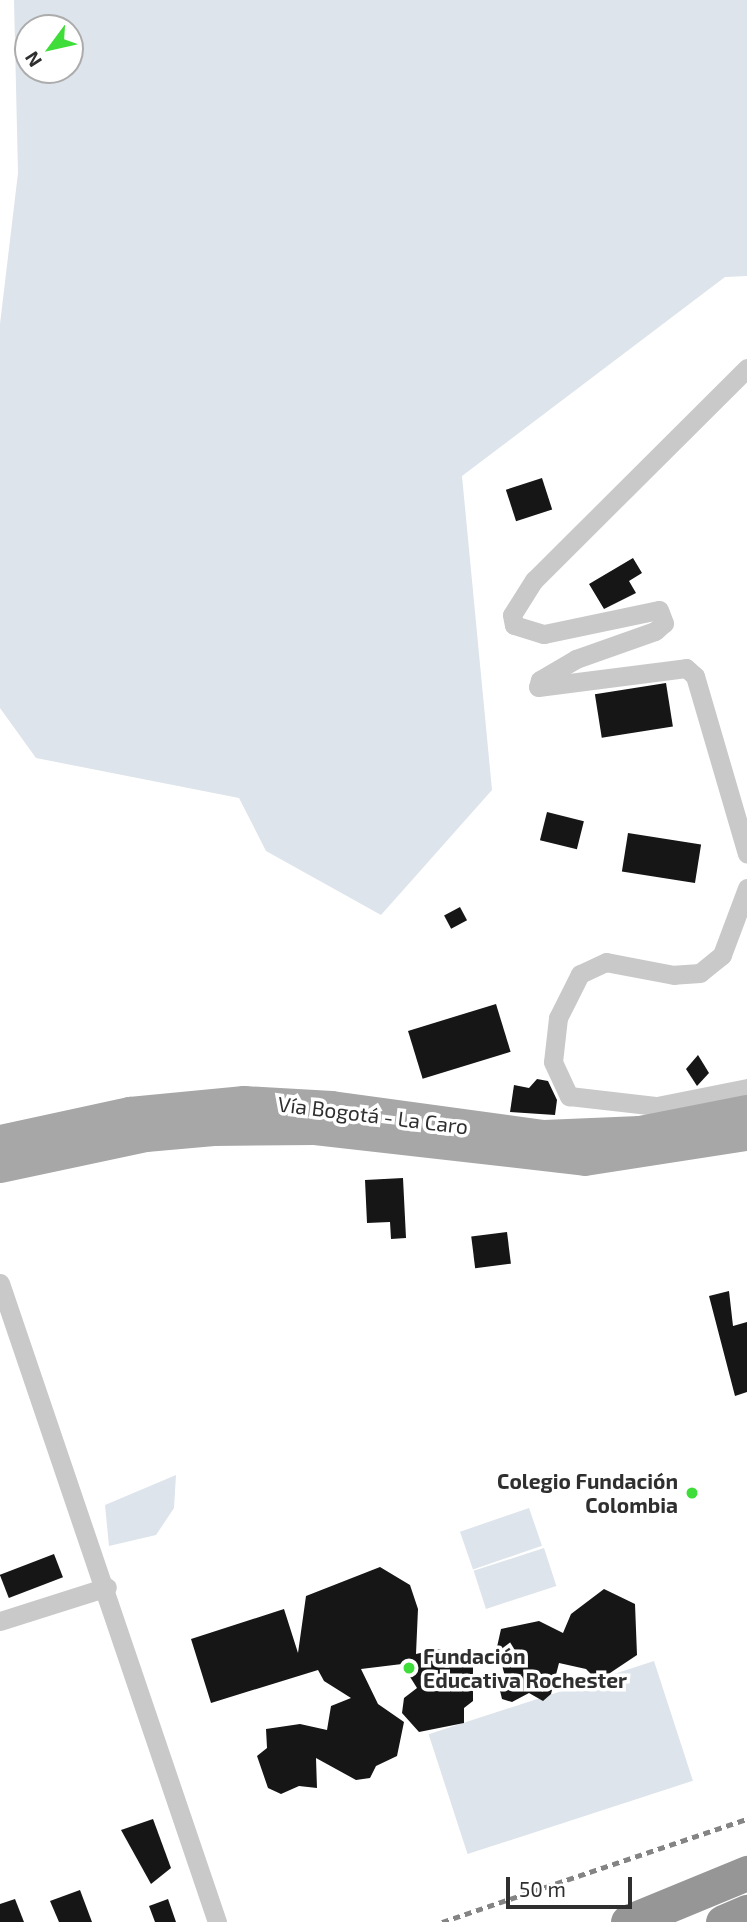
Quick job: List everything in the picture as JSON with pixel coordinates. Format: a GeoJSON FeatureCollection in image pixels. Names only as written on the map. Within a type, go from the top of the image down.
{"type":"FeatureCollection","features":[{"type":"Feature","properties":{"kind":"highway"},"geometry":{"type":"LineString","coordinates":[[628,1922],[747,1872]]}},
{"type":"Feature","properties":{"kind":"highway"},"geometry":{"type":"LineString","coordinates":[[723,1922],[747,1912]]}},
{"type":"Feature","properties":{"kind":"main road","name":"Vía Bogotá - La Caro"},"geometry":{"type":"LineString","coordinates":[[0,1140],[130,1112],[244,1101],[331,1106],[544,1135],[640,1131],[747,1110]]}},
{"type":"Feature","properties":{"kind":"main road","name":"Vía Bogotá - La Caro"},"geometry":{"type":"LineString","coordinates":[[0,1168],[133,1139],[214,1131],[315,1130],[585,1161],[747,1136]]}},
{"type":"Feature","properties":{"kind":"street"},"geometry":{"type":"LineString","coordinates":[[747,368],[534,580],[512,615],[524,631],[544,634],[659,610],[664,623],[655,631],[576,659],[540,680],[538,687],[686,668],[695,676],[747,854]]}},
{"type":"Feature","properties":{"kind":"street"},"geometry":{"type":"LineString","coordinates":[[747,888],[722,955],[700,973],[674,975],[606,962],[580,974],[558,1018],[553,1062],[569,1096],[657,1106],[747,1088]]}},
{"type":"Feature","properties":{"kind":"street"},"geometry":{"type":"LineString","coordinates":[[0,1283],[107,1587],[217,1922]]}},
{"type":"Feature","properties":{"kind":"street"},"geometry":{"type":"LineString","coordinates":[[0,1621],[107,1587]]}},
{"type":"Feature","properties":{"kind":"shaded area"},"geometry":{"type":"Polygon","coordinates":[[[14,0],[747,0],[747,276],[725,277],[462,476],[492,790],[381,915],[266,851],[239,798],[36,758],[0,708],[0,324],[18,173],[16,84],[84,84],[84,14],[14,14],[14,0]]]}},
{"type":"Feature","properties":{"kind":"shaded area"},"geometry":{"type":"Polygon","coordinates":[[[176,1475],[174,1508],[156,1535],[109,1546],[105,1505],[176,1475]]]}},
{"type":"Feature","properties":{"kind":"shaded area"},"geometry":{"type":"Polygon","coordinates":[[[529,1508],[542,1546],[473,1570],[460,1532],[529,1508]]]}},
{"type":"Feature","properties":{"kind":"shaded area"},"geometry":{"type":"Polygon","coordinates":[[[544,1548],[556,1586],[486,1609],[474,1571],[544,1548]]]}},
{"type":"Feature","properties":{"kind":"shaded area"},"geometry":{"type":"Polygon","coordinates":[[[654,1661],[693,1781],[468,1854],[429,1734],[654,1661]]]}},
{"type":"Feature","properties":{"kind":"building"},"geometry":{"type":"Polygon","coordinates":[[[542,478],[552,509],[516,521],[506,490],[542,478]]]}},
{"type":"Feature","properties":{"kind":"building"},"geometry":{"type":"Polygon","coordinates":[[[633,558],[642,573],[629,581],[636,593],[604,609],[589,584],[633,558]]]}},
{"type":"Feature","properties":{"kind":"building"},"geometry":{"type":"Polygon","coordinates":[[[666,683],[673,726],[602,738],[595,694],[666,683]]]}},
{"type":"Feature","properties":{"kind":"building"},"geometry":{"type":"Polygon","coordinates":[[[547,812],[584,821],[577,849],[540,840],[547,812]]]}},
{"type":"Feature","properties":{"kind":"building"},"geometry":{"type":"Polygon","coordinates":[[[628,833],[701,845],[695,883],[622,872],[628,833]]]}},
{"type":"Feature","properties":{"kind":"building"},"geometry":{"type":"Polygon","coordinates":[[[460,907],[467,920],[451,929],[444,915],[460,907]]]}},
{"type":"Feature","properties":{"kind":"building"},"geometry":{"type":"Polygon","coordinates":[[[496,1004],[511,1052],[423,1079],[408,1031],[496,1004]]]}},
{"type":"Feature","properties":{"kind":"building"},"geometry":{"type":"Polygon","coordinates":[[[698,1055],[709,1073],[697,1086],[686,1069],[698,1055]]]}},
{"type":"Feature","properties":{"kind":"building"},"geometry":{"type":"Polygon","coordinates":[[[537,1079],[548,1081],[557,1100],[555,1115],[510,1112],[514,1085],[529,1088],[537,1079]]]}},
{"type":"Feature","properties":{"kind":"building"},"geometry":{"type":"Polygon","coordinates":[[[403,1178],[406,1238],[391,1239],[390,1222],[367,1223],[365,1180],[403,1178]]]}},
{"type":"Feature","properties":{"kind":"building"},"geometry":{"type":"Polygon","coordinates":[[[507,1232],[511,1264],[475,1268],[471,1236],[507,1232]]]}},
{"type":"Feature","properties":{"kind":"building"},"geometry":{"type":"Polygon","coordinates":[[[729,1291],[733,1326],[747,1322],[747,1392],[735,1396],[709,1296],[729,1291]]]}},
{"type":"Feature","properties":{"kind":"building"},"geometry":{"type":"Polygon","coordinates":[[[54,1554],[63,1577],[9,1598],[0,1575],[54,1554]]]}},
{"type":"Feature","properties":{"kind":"building"},"geometry":{"type":"Polygon","coordinates":[[[380,1567],[410,1585],[418,1609],[416,1654],[438,1649],[473,1659],[473,1701],[464,1708],[464,1723],[419,1732],[402,1713],[404,1698],[417,1688],[402,1664],[361,1669],[378,1704],[404,1722],[397,1756],[376,1766],[370,1778],[356,1780],[316,1758],[317,1788],[299,1786],[281,1794],[268,1788],[257,1756],[267,1748],[266,1729],[300,1724],[327,1730],[331,1706],[351,1698],[324,1681],[318,1670],[211,1703],[191,1639],[284,1609],[298,1653],[306,1596],[380,1567]]]}},
{"type":"Feature","properties":{"kind":"building"},"geometry":{"type":"Polygon","coordinates":[[[604,1589],[635,1604],[637,1655],[598,1681],[586,1669],[559,1663],[551,1694],[543,1701],[529,1693],[512,1702],[502,1699],[496,1674],[506,1680],[497,1647],[501,1629],[539,1621],[563,1633],[571,1614],[604,1589]]]}},
{"type":"Feature","properties":{"kind":"building"},"geometry":{"type":"Polygon","coordinates":[[[153,1819],[171,1868],[151,1884],[121,1830],[153,1819]]]}},
{"type":"Feature","properties":{"kind":"building"},"geometry":{"type":"Polygon","coordinates":[[[80,1890],[92,1922],[59,1922],[50,1901],[80,1890]]]}},
{"type":"Feature","properties":{"kind":"building"},"geometry":{"type":"Polygon","coordinates":[[[15,1899],[24,1922],[0,1922],[0,1904],[15,1899]]]}},
{"type":"Feature","properties":{"kind":"building"},"geometry":{"type":"Polygon","coordinates":[[[168,1899],[176,1922],[155,1922],[149,1906],[168,1899]]]}},
{"type":"Feature","properties":{"kind":"railway"},"geometry":{"type":"LineString","coordinates":[[442,1922],[747,1819]]}},
{"type":"Feature","properties":{"kind":"place","name":"Colegio Fundación Colombia"},"geometry":{"type":"Point","coordinates":[692,1493]}},
{"type":"Feature","properties":{"kind":"place","name":"Fundación Educativa Rochester"},"geometry":{"type":"Point","coordinates":[409,1668]}}]}
